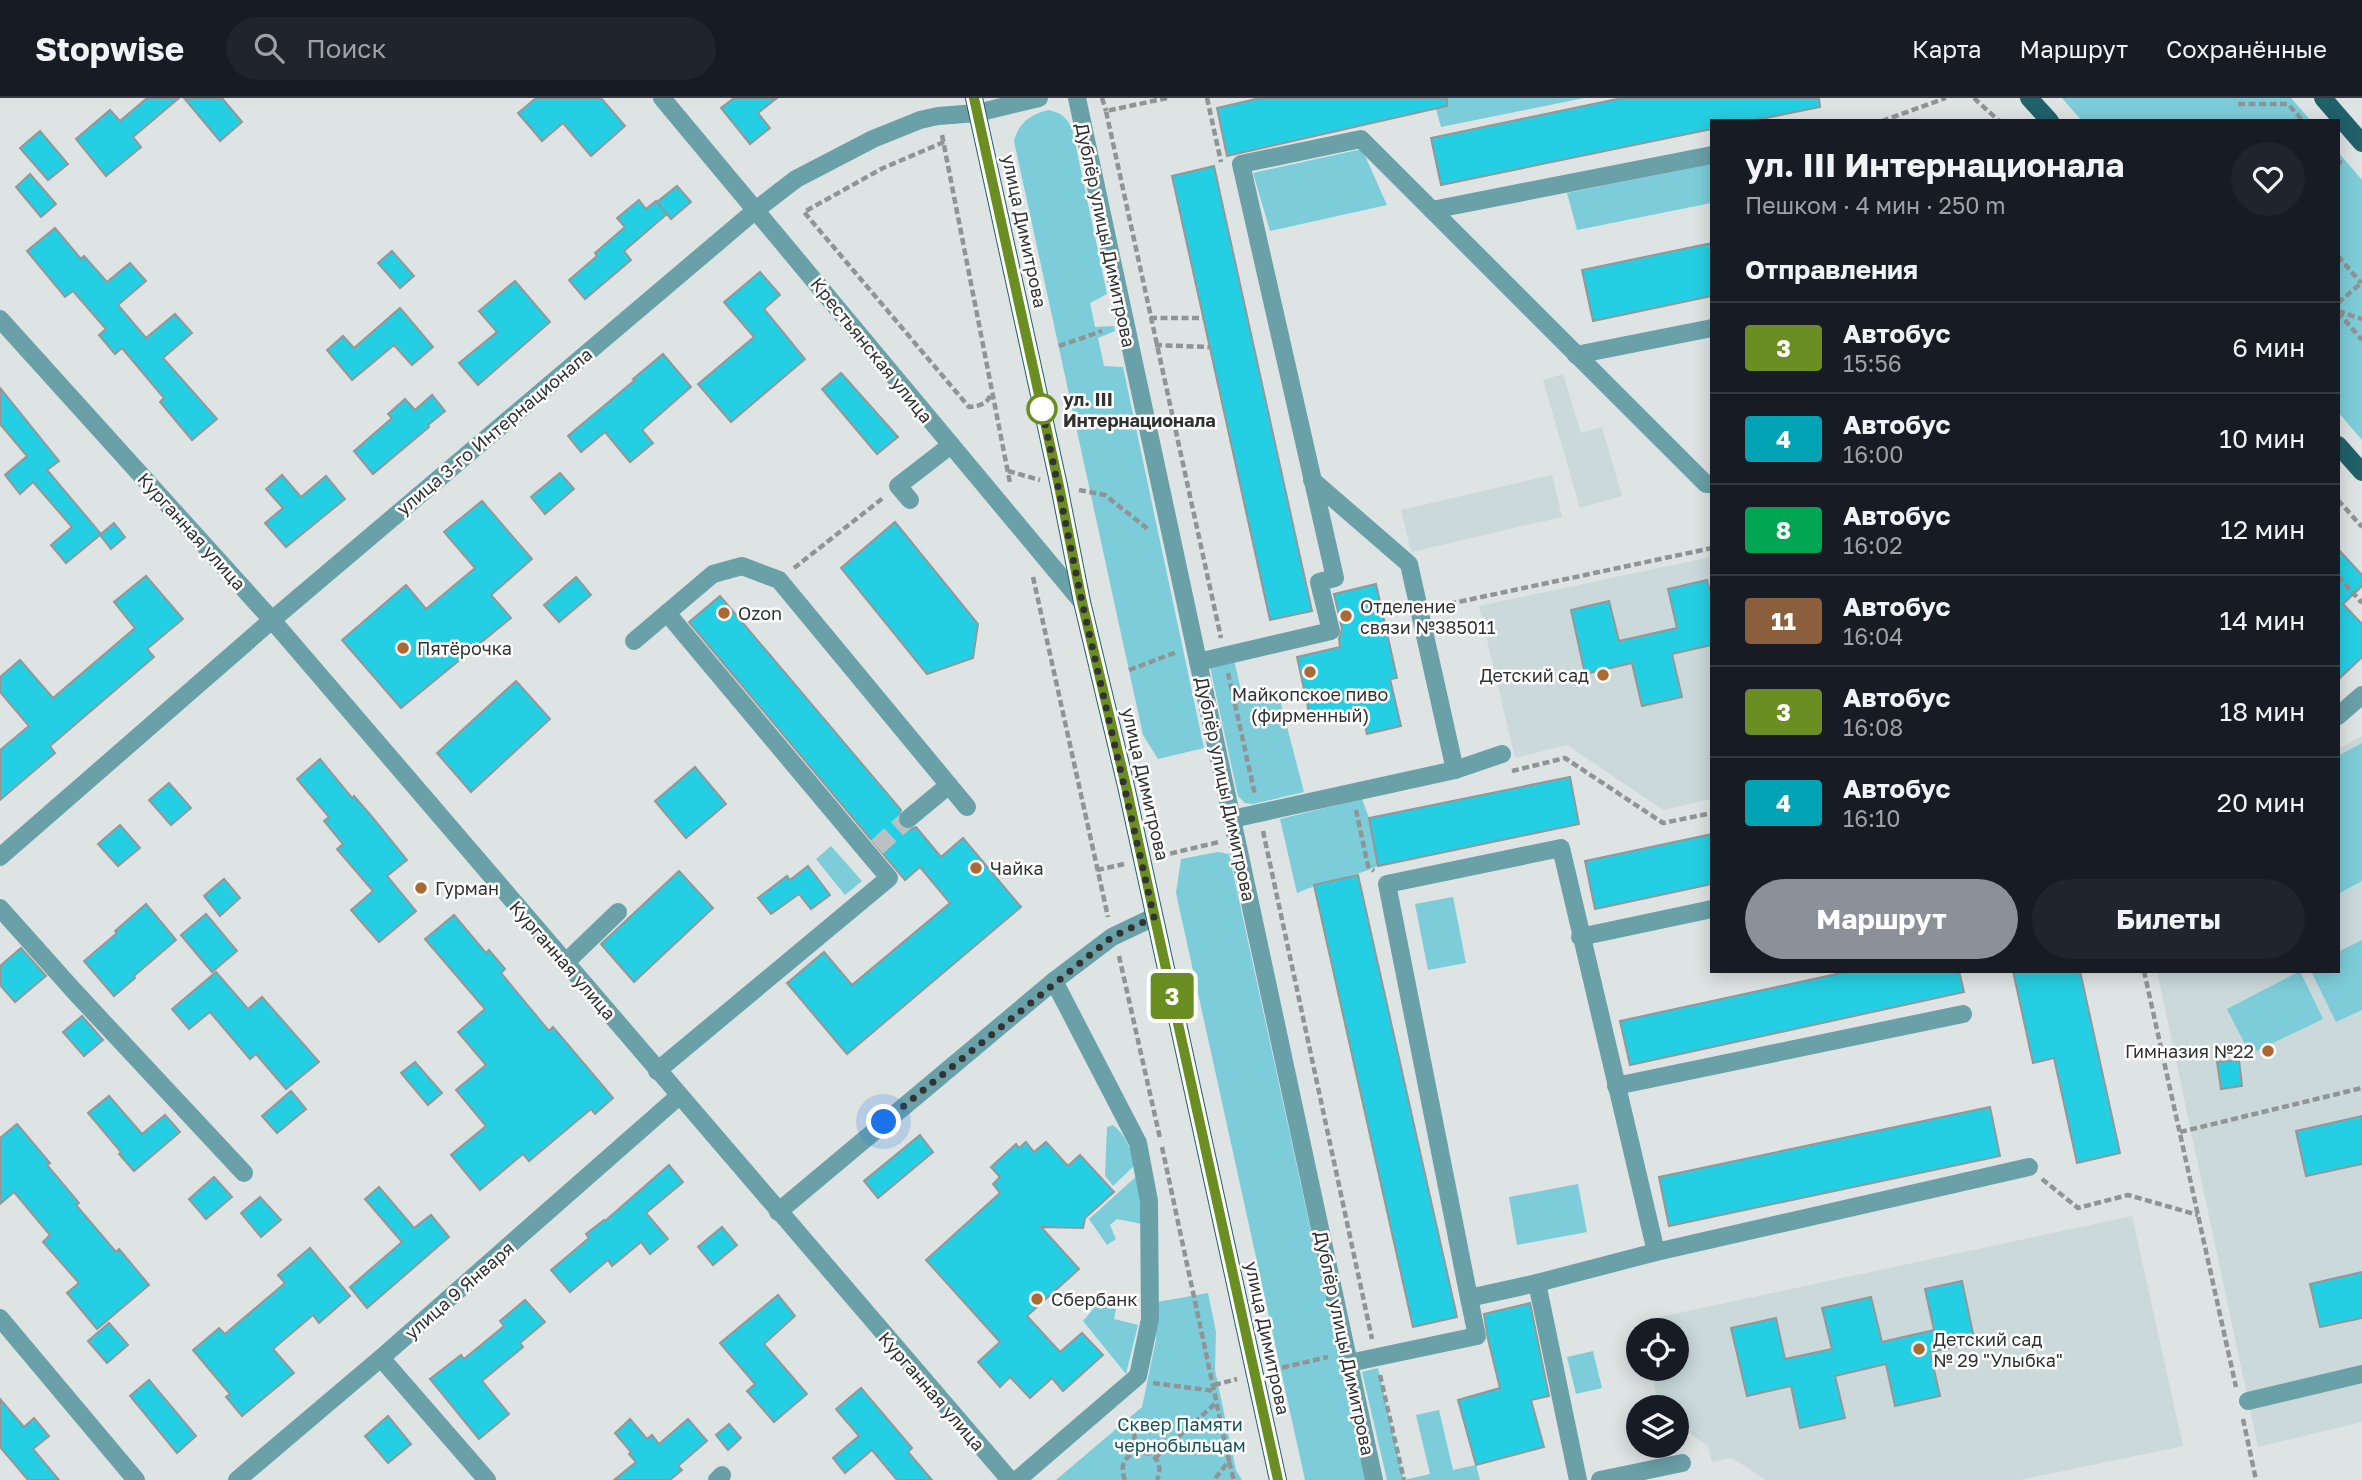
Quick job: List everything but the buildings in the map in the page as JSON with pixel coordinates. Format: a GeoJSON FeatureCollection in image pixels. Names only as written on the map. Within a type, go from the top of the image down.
{"type":"FeatureCollection","features":[{"type":"Feature","properties":{"kind":"main road"},"geometry":{"type":"LineString","coordinates":[[2029,98],[2048,119]]}},
{"type":"Feature","properties":{"kind":"main road"},"geometry":{"type":"LineString","coordinates":[[2323,98],[2362,143]]}},
{"type":"Feature","properties":{"kind":"main road","name":"улица Димитрова"},"geometry":{"type":"LineString","coordinates":[[976,105],[1082,602],[1142,860],[1278,1480]]}},
{"type":"Feature","properties":{"kind":"main road"},"geometry":{"type":"LineString","coordinates":[[2340,446],[2362,472]]}},
{"type":"Feature","properties":{"kind":"street","name":"Крестьянская улица"},"geometry":{"type":"LineString","coordinates":[[662,98],[1082,602]]}},
{"type":"Feature","properties":{"kind":"street","name":"улица 3-го Интернационала"},"geometry":{"type":"LineString","coordinates":[[0,858],[272,620],[757,209],[796,179],[862,144],[920,120],[976,105],[1039,98]]}},
{"type":"Feature","properties":{"kind":"street","name":"Дублёр улицы Димитрова"},"geometry":{"type":"LineString","coordinates":[[1077,98],[1374,1480]]}},
{"type":"Feature","properties":{"kind":"street"},"geometry":{"type":"LineString","coordinates":[[1198,662],[1331,631],[1319,582],[1335,578],[1241,164],[1361,139],[1706,484],[1710,484]]}},
{"type":"Feature","properties":{"kind":"street"},"geometry":{"type":"LineString","coordinates":[[1432,210],[1710,155]]}},
{"type":"Feature","properties":{"kind":"street","name":"Курганная улица"},"geometry":{"type":"LineString","coordinates":[[0,319],[272,620],[1010,1480]]}},
{"type":"Feature","properties":{"kind":"street"},"geometry":{"type":"LineString","coordinates":[[1576,355],[1710,328]]}},
{"type":"Feature","properties":{"kind":"street"},"geometry":{"type":"LineString","coordinates":[[909,500],[898,486],[951,445]]}},
{"type":"Feature","properties":{"kind":"street"},"geometry":{"type":"LineString","coordinates":[[1312,480],[1409,564],[1455,770]]}},
{"type":"Feature","properties":{"kind":"street"},"geometry":{"type":"LineString","coordinates":[[634,641],[713,574],[742,566],[779,580],[967,807]]}},
{"type":"Feature","properties":{"kind":"street"},"geometry":{"type":"LineString","coordinates":[[657,1071],[889,878],[873,850],[667,613]]}},
{"type":"Feature","properties":{"kind":"street"},"geometry":{"type":"LineString","coordinates":[[2340,714],[2362,695]]}},
{"type":"Feature","properties":{"kind":"street"},"geometry":{"type":"LineString","coordinates":[[1232,819],[1455,770],[1495,756]]}},
{"type":"Feature","properties":{"kind":"street"},"geometry":{"type":"LineString","coordinates":[[908,819],[949,785]]}},
{"type":"Feature","properties":{"kind":"street"},"geometry":{"type":"LineString","coordinates":[[1348,1358],[1376,1357],[1477,1336],[1387,884],[1561,848],[1656,1252]]}},
{"type":"Feature","properties":{"kind":"street"},"geometry":{"type":"LineString","coordinates":[[0,908],[244,1173]]}},
{"type":"Feature","properties":{"kind":"street"},"geometry":{"type":"LineString","coordinates":[[1580,937],[1710,909]]}},
{"type":"Feature","properties":{"kind":"street"},"geometry":{"type":"LineString","coordinates":[[565,963],[618,912]]}},
{"type":"Feature","properties":{"kind":"street"},"geometry":{"type":"LineString","coordinates":[[778,1212],[1054,981],[1112,937],[1154,917]]}},
{"type":"Feature","properties":{"kind":"street"},"geometry":{"type":"LineString","coordinates":[[1017,1480],[1138,1377],[1150,1319],[1149,1201],[1138,1143],[1054,981]]}},
{"type":"Feature","properties":{"kind":"street"},"geometry":{"type":"LineString","coordinates":[[1616,1086],[1963,1014]]}},
{"type":"Feature","properties":{"kind":"street","name":"улица 9 Января"},"geometry":{"type":"LineString","coordinates":[[237,1480],[382,1358],[679,1097]]}},
{"type":"Feature","properties":{"kind":"street"},"geometry":{"type":"LineString","coordinates":[[1469,1298],[1656,1252],[2029,1167]]}},
{"type":"Feature","properties":{"kind":"street"},"geometry":{"type":"LineString","coordinates":[[1537,1283],[1578,1480]]}},
{"type":"Feature","properties":{"kind":"street"},"geometry":{"type":"LineString","coordinates":[[0,1318],[136,1480]]}},
{"type":"Feature","properties":{"kind":"street"},"geometry":{"type":"LineString","coordinates":[[382,1358],[487,1480]]}},
{"type":"Feature","properties":{"kind":"street"},"geometry":{"type":"LineString","coordinates":[[2245,1408],[2362,1374]]}},
{"type":"Feature","properties":{"kind":"street"},"geometry":{"type":"LineString","coordinates":[[1601,1480],[1682,1463]]}},
{"type":"Feature","properties":{"kind":"path"},"geometry":{"type":"LineString","coordinates":[[1102,98],[1404,1480]]}},
{"type":"Feature","properties":{"kind":"path"},"geometry":{"type":"LineString","coordinates":[[1106,111],[1167,98]]}},
{"type":"Feature","properties":{"kind":"path"},"geometry":{"type":"LineString","coordinates":[[1207,98],[1223,168],[1241,164]]}},
{"type":"Feature","properties":{"kind":"path"},"geometry":{"type":"LineString","coordinates":[[1888,119],[1946,98]]}},
{"type":"Feature","properties":{"kind":"path"},"geometry":{"type":"LineString","coordinates":[[1973,98],[1997,119]]}},
{"type":"Feature","properties":{"kind":"path"},"geometry":{"type":"LineString","coordinates":[[2238,103],[2288,104],[2301,119]]}},
{"type":"Feature","properties":{"kind":"path"},"geometry":{"type":"LineString","coordinates":[[938,116],[1013,495]]}},
{"type":"Feature","properties":{"kind":"path"},"geometry":{"type":"LineString","coordinates":[[944,142],[883,168],[804,212],[969,407],[980,406],[989,399],[992,389]]}},
{"type":"Feature","properties":{"kind":"path"},"geometry":{"type":"LineString","coordinates":[[2340,258],[2362,282],[2340,299]]}},
{"type":"Feature","properties":{"kind":"path"},"geometry":{"type":"LineString","coordinates":[[2340,312],[2362,319]]}},
{"type":"Feature","properties":{"kind":"path"},"geometry":{"type":"LineString","coordinates":[[2340,313],[2362,340]]}},
{"type":"Feature","properties":{"kind":"path"},"geometry":{"type":"LineString","coordinates":[[1125,324],[1151,318],[1203,318]]}},
{"type":"Feature","properties":{"kind":"path"},"geometry":{"type":"LineString","coordinates":[[1059,346],[1102,331]]}},
{"type":"Feature","properties":{"kind":"path"},"geometry":{"type":"LineString","coordinates":[[1131,350],[1157,344],[1210,347]]}},
{"type":"Feature","properties":{"kind":"path"},"geometry":{"type":"LineString","coordinates":[[1007,471],[1104,495],[1207,576]]}},
{"type":"Feature","properties":{"kind":"path"},"geometry":{"type":"LineString","coordinates":[[779,580],[898,486]]}},
{"type":"Feature","properties":{"kind":"path"},"geometry":{"type":"LineString","coordinates":[[2340,502],[2362,527]]}},
{"type":"Feature","properties":{"kind":"path"},"geometry":{"type":"LineString","coordinates":[[1419,610],[1710,548]]}},
{"type":"Feature","properties":{"kind":"path"},"geometry":{"type":"LineString","coordinates":[[1032,570],[1112,937],[1122,963],[1234,1480]]}},
{"type":"Feature","properties":{"kind":"path"},"geometry":{"type":"LineString","coordinates":[[2340,578],[2362,603]]}},
{"type":"Feature","properties":{"kind":"path"},"geometry":{"type":"LineString","coordinates":[[1129,670],[1183,650]]}},
{"type":"Feature","properties":{"kind":"path"},"geometry":{"type":"LineString","coordinates":[[1495,756],[1508,772],[1565,758],[1663,823],[1710,813]]}},
{"type":"Feature","properties":{"kind":"path"},"geometry":{"type":"LineString","coordinates":[[1352,792],[1368,866],[1387,884]]}},
{"type":"Feature","properties":{"kind":"path"},"geometry":{"type":"LineString","coordinates":[[1097,870],[1236,838]]}},
{"type":"Feature","properties":{"kind":"path"},"geometry":{"type":"LineString","coordinates":[[2144,973],[2236,1387]]}},
{"type":"Feature","properties":{"kind":"path"},"geometry":{"type":"LineString","coordinates":[[2180,1132],[2362,1088]]}},
{"type":"Feature","properties":{"kind":"path"},"geometry":{"type":"LineString","coordinates":[[2029,1167],[2078,1208],[2128,1195],[2198,1215]]}},
{"type":"Feature","properties":{"kind":"path"},"geometry":{"type":"LineString","coordinates":[[1152,1383],[1214,1388],[1254,1374],[1348,1358]]}},
{"type":"Feature","properties":{"kind":"path"},"geometry":{"type":"LineString","coordinates":[[1155,1458],[1217,1402]]}},
{"type":"Feature","properties":{"kind":"path"},"geometry":{"type":"LineString","coordinates":[[2245,1408],[2256,1480]]}},
{"type":"Feature","properties":{"kind":"path"},"geometry":{"type":"LineString","coordinates":[[1134,1423],[1135,1453]]}},
{"type":"Feature","properties":{"kind":"path"},"geometry":{"type":"LineString","coordinates":[[1125,1480],[1122,1469],[1124,1463],[1135,1453],[1145,1452],[1155,1458],[1160,1470],[1157,1480]]}},
{"type":"Feature","properties":{"kind":"path"},"geometry":{"type":"LineString","coordinates":[[1214,1480],[1229,1461]]}},
{"type":"Feature","properties":{"kind":"shaded area"},"geometry":{"type":"Polygon","coordinates":[[[1563,374],[1581,433],[1602,427],[1622,496],[1580,508],[1543,380],[1563,374]]]}},
{"type":"Feature","properties":{"kind":"shaded area"},"geometry":{"type":"Polygon","coordinates":[[[1552,475],[1562,517],[1411,552],[1401,510],[1552,475]]]}},
{"type":"Feature","properties":{"kind":"shaded area","name":"Детский сад"},"geometry":{"type":"Polygon","coordinates":[[[1710,557],[1710,799],[1663,810],[1567,745],[1515,758],[1479,606],[1710,557]]]}},
{"type":"Feature","properties":{"kind":"shaded area","name":"Гимназия №22"},"geometry":{"type":"Polygon","coordinates":[[[2362,736],[2362,1422],[2258,1447],[2157,973],[2340,973],[2340,748],[2362,736]]]}},
{"type":"Feature","properties":{"kind":"shaded area","name":"Детский сад № 29 \"Улыбка\""},"geometry":{"type":"Polygon","coordinates":[[[2132,1216],[2183,1446],[2020,1480],[1766,1480],[1732,1458],[1712,1462],[1708,1446],[1689,1433],[1689,1395],[1656,1395],[1654,1381],[1689,1381],[1689,1318],[1655,1318],[2132,1216]]]}},
{"type":"Feature","properties":{"kind":"green space"},"geometry":{"type":"Polygon","coordinates":[[[1433,98],[1584,98],[1441,127],[1433,98]]]}},
{"type":"Feature","properties":{"kind":"green space"},"geometry":{"type":"Polygon","coordinates":[[[2062,98],[2291,98],[2309,119],[2080,119],[2062,98]]]}},
{"type":"Feature","properties":{"kind":"green space"},"geometry":{"type":"Polygon","coordinates":[[[1049,110],[1063,116],[1072,128],[1107,294],[1090,303],[1095,327],[1114,326],[1115,331],[1098,338],[1104,366],[1123,367],[1204,748],[1158,759],[1143,735],[1014,141],[1027,120],[1049,110]]]}},
{"type":"Feature","properties":{"kind":"green space"},"geometry":{"type":"Polygon","coordinates":[[[1362,149],[1387,205],[1270,231],[1253,173],[1362,149]]]}},
{"type":"Feature","properties":{"kind":"green space"},"geometry":{"type":"Polygon","coordinates":[[[2340,154],[2362,180],[2362,440],[2340,414],[2340,154]]]}},
{"type":"Feature","properties":{"kind":"green space"},"geometry":{"type":"Polygon","coordinates":[[[1710,164],[1710,203],[1577,230],[1567,193],[1710,164]]]}},
{"type":"Feature","properties":{"kind":"green space"},"geometry":{"type":"Polygon","coordinates":[[[1234,660],[1244,703],[1279,696],[1304,792],[1253,804],[1245,803],[1238,796],[1210,667],[1234,660]]]}},
{"type":"Feature","properties":{"kind":"green space"},"geometry":{"type":"Polygon","coordinates":[[[2362,743],[2362,881],[2340,893],[2340,755],[2362,743]]]}},
{"type":"Feature","properties":{"kind":"green space"},"geometry":{"type":"Polygon","coordinates":[[[1362,799],[1369,818],[1378,866],[1297,893],[1280,819],[1362,799]]]}},
{"type":"Feature","properties":{"kind":"green space"},"geometry":{"type":"Polygon","coordinates":[[[831,846],[862,881],[845,895],[816,859],[831,846]]]}},
{"type":"Feature","properties":{"kind":"green space"},"geometry":{"type":"Polygon","coordinates":[[[1218,852],[1229,854],[1365,1480],[1305,1480],[1176,893],[1181,859],[1218,852]]]}},
{"type":"Feature","properties":{"kind":"green space"},"geometry":{"type":"Polygon","coordinates":[[[1453,897],[1466,963],[1428,970],[1415,904],[1453,897]]]}},
{"type":"Feature","properties":{"kind":"green space"},"geometry":{"type":"Polygon","coordinates":[[[2362,940],[2362,1010],[2336,1022],[2312,973],[2340,973],[2340,951],[2362,940]]]}},
{"type":"Feature","properties":{"kind":"green space"},"geometry":{"type":"Polygon","coordinates":[[[2296,973],[2301,973],[2323,1019],[2250,1054],[2227,1009],[2296,973]]]}},
{"type":"Feature","properties":{"kind":"green space"},"geometry":{"type":"Polygon","coordinates":[[[1113,1125],[1130,1148],[1136,1164],[1113,1186],[1105,1176],[1107,1127],[1113,1125]]]}},
{"type":"Feature","properties":{"kind":"green space"},"geometry":{"type":"Polygon","coordinates":[[[1139,1174],[1142,1224],[1117,1219],[1110,1225],[1116,1239],[1107,1245],[1089,1219],[1139,1174]]]}},
{"type":"Feature","properties":{"kind":"green space"},"geometry":{"type":"Polygon","coordinates":[[[1578,1184],[1587,1232],[1517,1245],[1509,1197],[1578,1184]]]}},
{"type":"Feature","properties":{"kind":"green space","name":"Сквер Памяти чернобыльцам"},"geometry":{"type":"Polygon","coordinates":[[[1208,1293],[1216,1332],[1215,1370],[1236,1470],[1242,1480],[1056,1480],[1142,1407],[1156,1340],[1157,1302],[1208,1293]]]}},
{"type":"Feature","properties":{"kind":"green space"},"geometry":{"type":"Polygon","coordinates":[[[1104,1296],[1118,1300],[1114,1319],[1138,1325],[1126,1374],[1083,1321],[1104,1296]]]}},
{"type":"Feature","properties":{"kind":"green space"},"geometry":{"type":"Polygon","coordinates":[[[1593,1351],[1602,1388],[1576,1394],[1567,1357],[1593,1351]]]}},
{"type":"Feature","properties":{"kind":"green space"},"geometry":{"type":"Polygon","coordinates":[[[1378,1368],[1404,1480],[1387,1480],[1362,1372],[1378,1368]]]}},
{"type":"Feature","properties":{"kind":"green space"},"geometry":{"type":"Polygon","coordinates":[[[1439,1410],[1453,1470],[1476,1465],[1480,1480],[1404,1480],[1430,1474],[1416,1415],[1439,1410]]]}},
{"type":"Feature","properties":{"kind":"tunnel"},"geometry":{"type":"LineString","coordinates":[[877,847],[908,819]]}},
{"type":"Feature","properties":{"kind":"bus line","name":"3"},"geometry":{"type":"LineString","coordinates":[[974,98],[1082,602],[1126,786],[1278,1480]]}},
{"type":"Feature","properties":{"kind":"place","name":"ул. III Интернационала"},"geometry":{"type":"Point","coordinates":[1042,409]}},
{"type":"Feature","properties":{"kind":"place","name":"Ozon"},"geometry":{"type":"Point","coordinates":[724,613]}},
{"type":"Feature","properties":{"kind":"place","name":"Отделение связи №385011"},"geometry":{"type":"Point","coordinates":[1346,616]}},
{"type":"Feature","properties":{"kind":"place","name":"Пятёрочка"},"geometry":{"type":"Point","coordinates":[403,648]}},
{"type":"Feature","properties":{"kind":"place","name":"Майкопское пиво (фирменный)"},"geometry":{"type":"Point","coordinates":[1310,672]}},
{"type":"Feature","properties":{"kind":"place","name":"Детский сад"},"geometry":{"type":"Point","coordinates":[1603,675]}},
{"type":"Feature","properties":{"kind":"place","name":"Чайка"},"geometry":{"type":"Point","coordinates":[976,868]}},
{"type":"Feature","properties":{"kind":"place","name":"Гурман"},"geometry":{"type":"Point","coordinates":[421,888]}},
{"type":"Feature","properties":{"kind":"place","name":"Гимназия №22"},"geometry":{"type":"Point","coordinates":[2268,1051]}},
{"type":"Feature","properties":{"kind":"place","name":"Сбербанк"},"geometry":{"type":"Point","coordinates":[1037,1299]}},
{"type":"Feature","properties":{"kind":"place","name":"Детский сад № 29 \"Улыбка\""},"geometry":{"type":"Point","coordinates":[1919,1349]}},
{"type":"Feature","properties":{"kind":"route"},"geometry":{"type":"LineString","coordinates":[[884,1122],[1054,981],[1112,937],[1154,917],[1082,602],[1042,409]]}}]}
